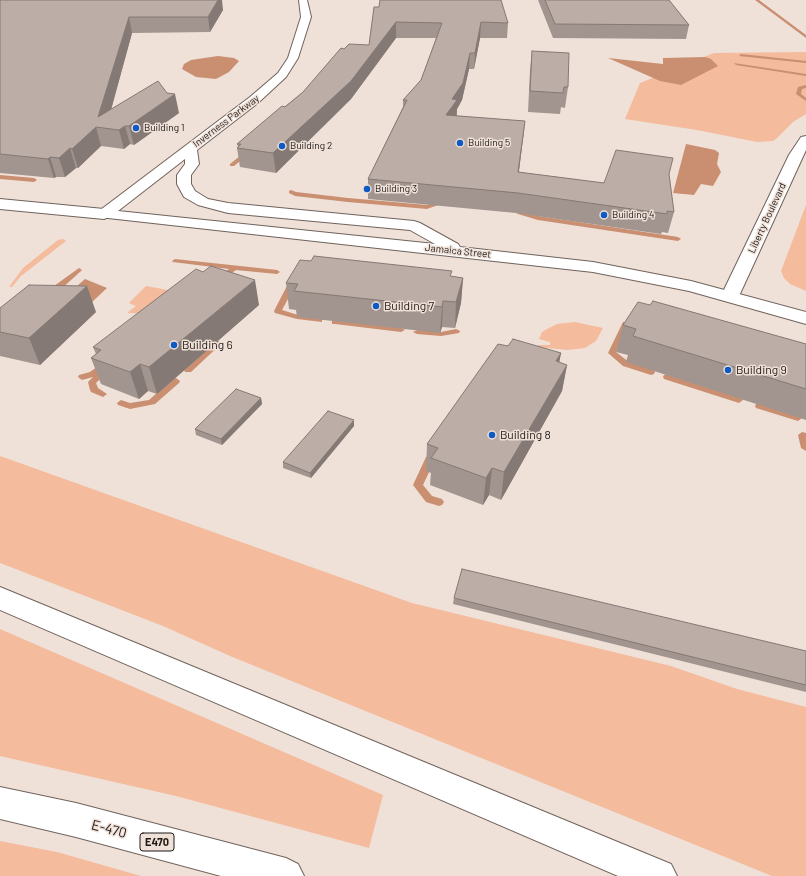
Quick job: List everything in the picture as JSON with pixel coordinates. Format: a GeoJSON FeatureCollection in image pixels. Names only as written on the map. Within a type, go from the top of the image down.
{"type":"FeatureCollection","features":[{"type":"Feature","properties":{"kind":"main road","name":"Inverness Parkway"},"geometry":{"type":"LineString","coordinates":[[104,214],[257,97],[286,70],[293,58],[306,17],[303,0]]}},
{"type":"Feature","properties":{"kind":"main road","name":"Liberty Boulevard"},"geometry":{"type":"LineString","coordinates":[[730,296],[796,155],[806,140]]}},
{"type":"Feature","properties":{"kind":"main road"},"geometry":{"type":"LineString","coordinates":[[190,148],[192,164],[184,175],[184,184],[190,194],[203,202],[228,208],[414,226],[460,251]]}},
{"type":"Feature","properties":{"kind":"main road","name":"Jamaica Street"},"geometry":{"type":"LineString","coordinates":[[0,204],[460,251],[599,268],[730,296],[806,318]]}},
{"type":"Feature","properties":{"kind":"main road"},"geometry":{"type":"LineString","coordinates":[[0,598],[659,876]]}},
{"type":"Feature","properties":{"kind":"main road","name":"E-470"},"geometry":{"type":"LineString","coordinates":[[0,803],[76,820],[286,876]]}},
{"type":"Feature","properties":{"kind":"shaded area"},"geometry":{"type":"Polygon","coordinates":[[[806,52],[806,114],[793,122],[773,141],[757,142],[697,130],[625,119],[640,83],[714,53],[806,52]]]}},
{"type":"Feature","properties":{"kind":"shaded area"},"geometry":{"type":"Polygon","coordinates":[[[218,56],[234,58],[239,61],[229,72],[216,79],[196,77],[182,69],[184,64],[191,60],[218,56]]]}},
{"type":"Feature","properties":{"kind":"shaded area"},"geometry":{"type":"Polygon","coordinates":[[[705,57],[711,59],[718,66],[681,85],[660,81],[608,58],[663,64],[663,58],[705,57]]]}},
{"type":"Feature","properties":{"kind":"shaded area"},"geometry":{"type":"Polygon","coordinates":[[[686,144],[715,150],[719,153],[717,164],[721,172],[713,186],[701,184],[694,195],[673,193],[686,144]]]}},
{"type":"Feature","properties":{"kind":"shaded area"},"geometry":{"type":"Polygon","coordinates":[[[806,205],[806,291],[790,284],[784,278],[781,271],[806,205]]]}},
{"type":"Feature","properties":{"kind":"shaded area"},"geometry":{"type":"Polygon","coordinates":[[[63,239],[66,241],[21,276],[12,287],[9,287],[23,268],[58,240],[63,239]]]}},
{"type":"Feature","properties":{"kind":"shaded area"},"geometry":{"type":"Polygon","coordinates":[[[85,279],[107,288],[91,303],[69,293],[85,279]]]}},
{"type":"Feature","properties":{"kind":"shaded area"},"geometry":{"type":"Polygon","coordinates":[[[146,286],[184,293],[157,314],[127,313],[136,306],[129,303],[146,286]]]}},
{"type":"Feature","properties":{"kind":"shaded area"},"geometry":{"type":"Polygon","coordinates":[[[575,322],[603,328],[596,341],[585,348],[567,350],[538,347],[538,345],[550,345],[550,342],[539,339],[542,332],[557,324],[575,322]]]}},
{"type":"Feature","properties":{"kind":"shaded area"},"geometry":{"type":"Polygon","coordinates":[[[0,456],[412,603],[671,666],[737,689],[806,707],[806,876],[772,876],[230,656],[163,626],[0,563],[0,456]]]}},
{"type":"Feature","properties":{"kind":"shaded area"},"geometry":{"type":"Polygon","coordinates":[[[0,629],[383,795],[369,848],[176,796],[0,756],[0,629]]]}},
{"type":"Feature","properties":{"kind":"shaded area"},"geometry":{"type":"Polygon","coordinates":[[[0,841],[57,852],[141,876],[0,876],[0,841]]]}},
{"type":"Feature","properties":{"kind":"building"},"geometry":{"type":"Polygon","coordinates":[[[0,0],[218,0],[208,17],[129,17],[98,117],[158,81],[167,93],[175,94],[129,126],[125,126],[119,130],[96,127],[72,149],[70,148],[59,158],[50,157],[48,159],[0,154],[0,0]]]}},
{"type":"Feature","properties":{"kind":"building"},"geometry":{"type":"Polygon","coordinates":[[[380,0],[501,0],[508,23],[481,22],[475,53],[470,53],[463,83],[452,99],[457,100],[446,115],[525,121],[518,172],[604,183],[616,150],[673,158],[669,174],[674,212],[667,211],[667,214],[518,193],[368,179],[407,100],[403,100],[421,80],[442,23],[396,22],[351,81],[273,153],[237,148],[241,144],[237,144],[282,106],[285,107],[303,92],[341,48],[344,49],[349,44],[369,45],[374,7],[379,7],[380,0]]]}},
{"type":"Feature","properties":{"kind":"building"},"geometry":{"type":"Polygon","coordinates":[[[545,0],[669,0],[689,25],[555,24],[545,0]]]}},
{"type":"Feature","properties":{"kind":"building"},"geometry":{"type":"Polygon","coordinates":[[[532,51],[569,53],[568,87],[564,87],[563,93],[530,91],[532,51]]]}},
{"type":"Feature","properties":{"kind":"building"},"geometry":{"type":"Polygon","coordinates":[[[314,256],[452,271],[450,276],[463,278],[456,302],[443,301],[442,307],[294,291],[298,284],[286,283],[300,260],[311,261],[314,256]]]}},
{"type":"Feature","properties":{"kind":"building"},"geometry":{"type":"Polygon","coordinates":[[[211,266],[255,280],[149,367],[140,364],[130,372],[91,358],[101,350],[93,347],[196,269],[203,272],[211,266]]]}},
{"type":"Feature","properties":{"kind":"building"},"geometry":{"type":"Polygon","coordinates":[[[29,285],[87,286],[29,338],[0,332],[0,308],[29,285]]]}},
{"type":"Feature","properties":{"kind":"building"},"geometry":{"type":"Polygon","coordinates":[[[653,301],[806,344],[806,389],[633,336],[636,329],[623,325],[638,302],[650,305],[653,301]]]}},
{"type":"Feature","properties":{"kind":"building","name":"Building 8"},"geometry":{"type":"Polygon","coordinates":[[[513,339],[561,353],[556,361],[567,365],[504,472],[492,468],[486,478],[431,458],[438,448],[427,444],[498,344],[508,346],[513,339]]]}},
{"type":"Feature","properties":{"kind":"building"},"geometry":{"type":"Polygon","coordinates":[[[236,389],[261,398],[221,439],[195,429],[236,389]]]}},
{"type":"Feature","properties":{"kind":"building"},"geometry":{"type":"Polygon","coordinates":[[[328,411],[354,420],[310,473],[283,462],[328,411]]]}},
{"type":"Feature","properties":{"kind":"building"},"geometry":{"type":"Polygon","coordinates":[[[462,569],[806,651],[806,685],[454,598],[462,569]]]}},
{"type":"Feature","properties":{"kind":"waterway"},"geometry":{"type":"LineString","coordinates":[[757,0],[806,37]]}},
{"type":"Feature","properties":{"kind":"waterway"},"geometry":{"type":"LineString","coordinates":[[741,55],[806,62]]}},
{"type":"Feature","properties":{"kind":"waterway"},"geometry":{"type":"LineString","coordinates":[[736,64],[806,75]]}},
{"type":"Feature","properties":{"kind":"waterway"},"geometry":{"type":"LineString","coordinates":[[806,86],[800,88],[798,94],[806,100]]}},
{"type":"Feature","properties":{"kind":"waterway"},"geometry":{"type":"LineString","coordinates":[[232,165],[248,152]]}},
{"type":"Feature","properties":{"kind":"waterway"},"geometry":{"type":"LineString","coordinates":[[0,177],[34,180]]}},
{"type":"Feature","properties":{"kind":"waterway"},"geometry":{"type":"LineString","coordinates":[[291,192],[295,194],[345,199]]}},
{"type":"Feature","properties":{"kind":"waterway"},"geometry":{"type":"LineString","coordinates":[[348,200],[427,207],[438,204]]}},
{"type":"Feature","properties":{"kind":"waterway"},"geometry":{"type":"LineString","coordinates":[[515,210],[538,218],[678,239]]}},
{"type":"Feature","properties":{"kind":"waterway"},"geometry":{"type":"LineString","coordinates":[[175,261],[277,272]]}},
{"type":"Feature","properties":{"kind":"waterway"},"geometry":{"type":"LineString","coordinates":[[220,279],[234,268]]}},
{"type":"Feature","properties":{"kind":"waterway"},"geometry":{"type":"LineString","coordinates":[[57,288],[79,270]]}},
{"type":"Feature","properties":{"kind":"waterway"},"geometry":{"type":"LineString","coordinates":[[292,284],[278,311],[297,317],[319,320]]}},
{"type":"Feature","properties":{"kind":"waterway"},"geometry":{"type":"LineString","coordinates":[[335,322],[401,330]]}},
{"type":"Feature","properties":{"kind":"waterway"},"geometry":{"type":"LineString","coordinates":[[626,324],[612,353],[626,364],[651,372]]}},
{"type":"Feature","properties":{"kind":"waterway"},"geometry":{"type":"LineString","coordinates":[[417,332],[441,334],[456,331]]}},
{"type":"Feature","properties":{"kind":"waterway"},"geometry":{"type":"LineString","coordinates":[[188,370],[218,343]]}},
{"type":"Feature","properties":{"kind":"waterway"},"geometry":{"type":"LineString","coordinates":[[82,377],[93,374],[105,364]]}},
{"type":"Feature","properties":{"kind":"waterway"},"geometry":{"type":"LineString","coordinates":[[101,374],[92,382],[94,390],[103,394]]}},
{"type":"Feature","properties":{"kind":"waterway"},"geometry":{"type":"LineString","coordinates":[[667,377],[739,400]]}},
{"type":"Feature","properties":{"kind":"waterway"},"geometry":{"type":"LineString","coordinates":[[121,403],[130,406],[152,402],[176,381]]}},
{"type":"Feature","properties":{"kind":"waterway"},"geometry":{"type":"LineString","coordinates":[[759,406],[798,418]]}},
{"type":"Feature","properties":{"kind":"waterway"},"geometry":{"type":"LineString","coordinates":[[806,436],[802,435],[806,448]]}},
{"type":"Feature","properties":{"kind":"waterway"},"geometry":{"type":"LineString","coordinates":[[431,457],[418,485],[429,499],[439,502]]}},
{"type":"Feature","properties":{"kind":"place","name":"Building 1"},"geometry":{"type":"Point","coordinates":[136,128]}},
{"type":"Feature","properties":{"kind":"place","name":"Building 5"},"geometry":{"type":"Point","coordinates":[460,143]}},
{"type":"Feature","properties":{"kind":"place","name":"Building 2"},"geometry":{"type":"Point","coordinates":[282,146]}},
{"type":"Feature","properties":{"kind":"place","name":"Building 3"},"geometry":{"type":"Point","coordinates":[367,189]}},
{"type":"Feature","properties":{"kind":"place","name":"Building 4"},"geometry":{"type":"Point","coordinates":[604,215]}},
{"type":"Feature","properties":{"kind":"place","name":"Building 7"},"geometry":{"type":"Point","coordinates":[376,306]}},
{"type":"Feature","properties":{"kind":"place","name":"Building 6"},"geometry":{"type":"Point","coordinates":[174,345]}},
{"type":"Feature","properties":{"kind":"place","name":"Building 9"},"geometry":{"type":"Point","coordinates":[728,370]}},
{"type":"Feature","properties":{"kind":"place","name":"Building 8"},"geometry":{"type":"Point","coordinates":[492,435]}}]}
